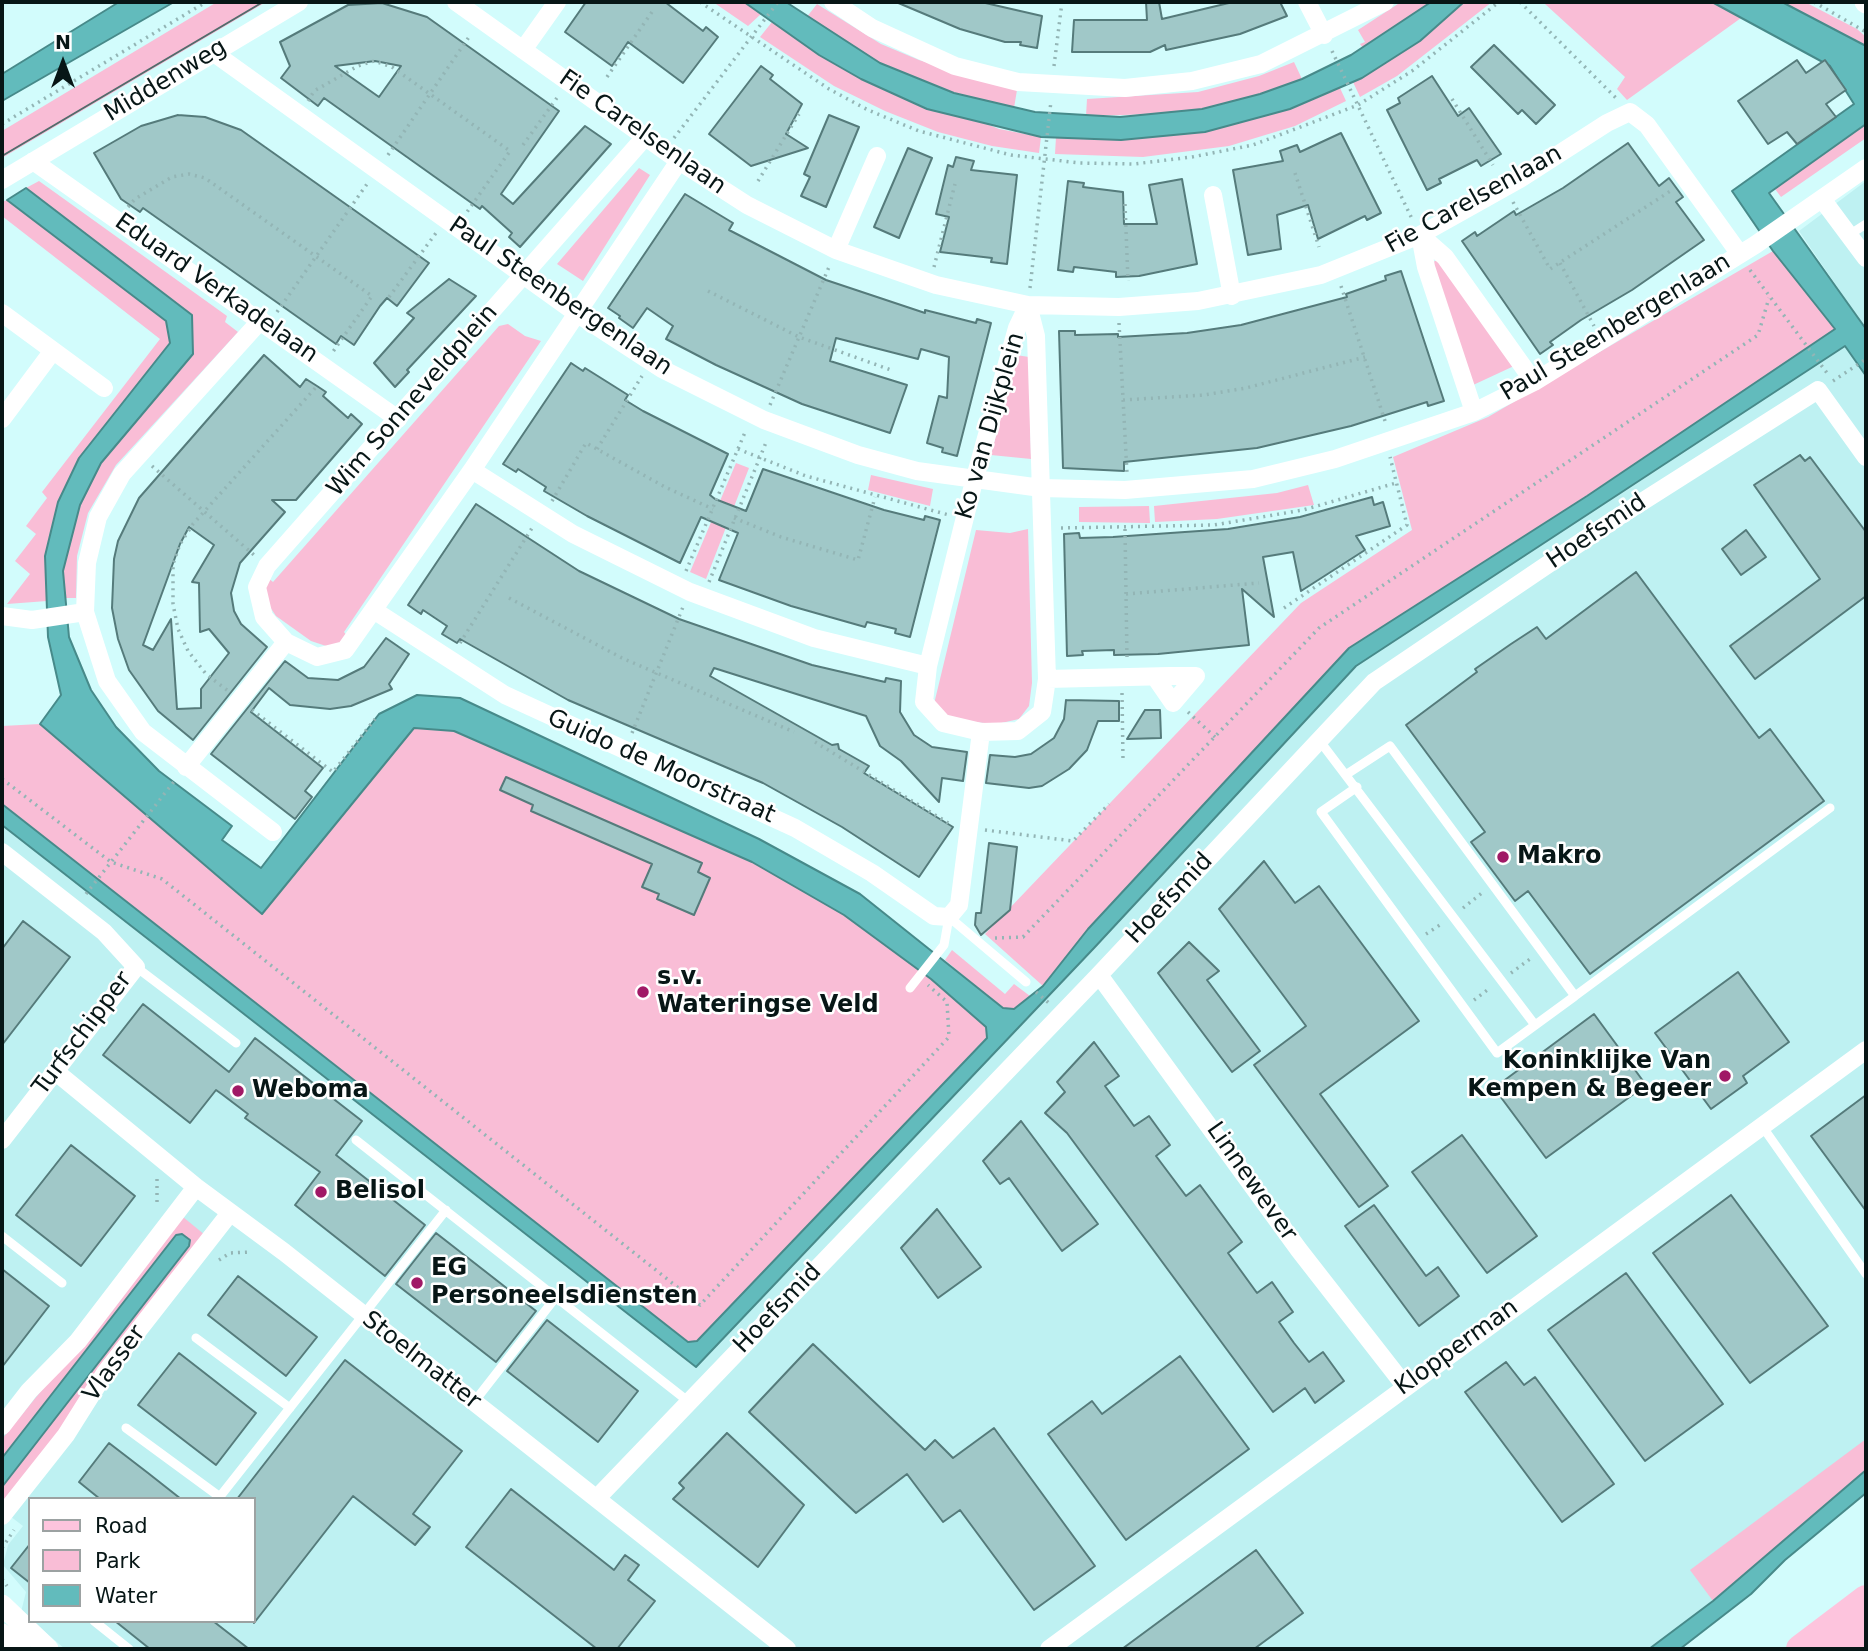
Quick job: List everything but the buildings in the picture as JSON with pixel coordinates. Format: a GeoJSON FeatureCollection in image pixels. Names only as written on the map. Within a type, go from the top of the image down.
{"type":"FeatureCollection","features":[{"type":"Feature","properties":{"kind":"main road"},"geometry":{"type":"LineString","coordinates":[[1800,1649],[1866,1599]]}},
{"type":"Feature","properties":{"kind":"main road"},"geometry":{"type":"LineString","coordinates":[[1839,1649],[1866,1628]]}},
{"type":"Feature","properties":{"kind":"street","name":"Middenweg"},"geometry":{"type":"LineString","coordinates":[[2,180],[299,2]]}},
{"type":"Feature","properties":{"kind":"street","name":"Fie Carelsenlaan"},"geometry":{"type":"LineString","coordinates":[[456,2],[672,156],[747,205],[836,250],[930,282],[1028,305],[1119,307],[1232,296],[1321,275],[1420,235],[1505,188],[1606,123],[1630,113]]}},
{"type":"Feature","properties":{"kind":"street"},"geometry":{"type":"LineString","coordinates":[[523,50],[557,2]]}},
{"type":"Feature","properties":{"kind":"street"},"geometry":{"type":"LineString","coordinates":[[833,2],[872,29],[928,56],[1051,94],[1192,81],[1261,64],[1324,35],[1385,2]]}},
{"type":"Feature","properties":{"kind":"street"},"geometry":{"type":"LineString","coordinates":[[1307,2],[1324,35]]}},
{"type":"Feature","properties":{"kind":"street","name":"Paul Steenbergenlaan"},"geometry":{"type":"LineString","coordinates":[[214,53],[576,313],[651,362],[763,420],[858,455],[917,471],[974,481],[1041,488],[1125,490],[1253,479],[1387,436],[1474,412],[1534,382],[1747,249],[1866,168]]}},
{"type":"Feature","properties":{"kind":"street"},"geometry":{"type":"LineString","coordinates":[[1630,113],[1647,125],[1688,180],[1747,249]]}},
{"type":"Feature","properties":{"kind":"street","name":"Wim Sonneveldplein"},"geometry":{"type":"LineString","coordinates":[[645,137],[267,566],[257,587],[264,617],[286,642],[317,657],[345,650],[472,470],[576,313],[672,156]]}},
{"type":"Feature","properties":{"kind":"street"},"geometry":{"type":"LineString","coordinates":[[836,250],[877,156]]}},
{"type":"Feature","properties":{"kind":"street","name":"Eduard Verkadelaan"},"geometry":{"type":"LineString","coordinates":[[33,161],[398,419]]}},
{"type":"Feature","properties":{"kind":"street"},"geometry":{"type":"LineString","coordinates":[[1213,195],[1232,296]]}},
{"type":"Feature","properties":{"kind":"street"},"geometry":{"type":"LineString","coordinates":[[1822,199],[1866,258]]}},
{"type":"Feature","properties":{"kind":"street"},"geometry":{"type":"LineString","coordinates":[[1420,235],[1446,257],[1534,382]]}},
{"type":"Feature","properties":{"kind":"street"},"geometry":{"type":"LineString","coordinates":[[1420,235],[1426,267],[1474,412]]}},
{"type":"Feature","properties":{"kind":"street","name":"Ko van Dijkplein"},"geometry":{"type":"LineString","coordinates":[[1028,305],[1036,336],[1047,679],[1042,712],[1018,731],[981,732],[943,723],[924,702],[928,666],[964,519],[1017,328],[1028,305]]}},
{"type":"Feature","properties":{"kind":"street"},"geometry":{"type":"LineString","coordinates":[[2,313],[104,388]]}},
{"type":"Feature","properties":{"kind":"street"},"geometry":{"type":"LineString","coordinates":[[261,320],[122,474],[98,517],[78,613],[107,681],[143,732],[183,769],[273,832]]}},
{"type":"Feature","properties":{"kind":"street"},"geometry":{"type":"LineString","coordinates":[[2,419],[52,352]]}},
{"type":"Feature","properties":{"kind":"street","name":"Hoefsmid"},"geometry":{"type":"LineString","coordinates":[[597,1498],[1099,975],[1374,682],[1615,519],[1818,390],[1866,457]]}},
{"type":"Feature","properties":{"kind":"street"},"geometry":{"type":"LineString","coordinates":[[472,470],[573,534],[691,592],[814,638],[928,666]]}},
{"type":"Feature","properties":{"kind":"street","name":"Guido de Moorstraat"},"geometry":{"type":"LineString","coordinates":[[375,611],[505,695],[795,828],[872,873],[934,916],[949,917]]}},
{"type":"Feature","properties":{"kind":"street"},"geometry":{"type":"LineString","coordinates":[[2,616],[32,620],[78,613]]}},
{"type":"Feature","properties":{"kind":"street"},"geometry":{"type":"LineString","coordinates":[[183,769],[286,642]]}},
{"type":"Feature","properties":{"kind":"street"},"geometry":{"type":"LineString","coordinates":[[1047,679],[1196,676],[1173,703],[1155,677]]}},
{"type":"Feature","properties":{"kind":"street"},"geometry":{"type":"LineString","coordinates":[[949,917],[960,905],[981,732]]}},
{"type":"Feature","properties":{"kind":"street","name":"Turfschipper"},"geometry":{"type":"LineString","coordinates":[[2,852],[104,932],[136,967],[2,1140]]}},
{"type":"Feature","properties":{"kind":"street","name":"Linnewever"},"geometry":{"type":"LineString","coordinates":[[1099,975],[1299,1250],[1405,1386]]}},
{"type":"Feature","properties":{"kind":"street","name":"Klopperman"},"geometry":{"type":"LineString","coordinates":[[1049,1649],[1866,1050]]}},
{"type":"Feature","properties":{"kind":"street","name":"Stoelmatter"},"geometry":{"type":"LineString","coordinates":[[56,1072],[196,1188],[284,1252],[787,1649]]}},
{"type":"Feature","properties":{"kind":"street","name":"Vlasser"},"geometry":{"type":"LineString","coordinates":[[2,1426],[29,1391],[78,1341],[196,1188]]}},
{"type":"Feature","properties":{"kind":"street","name":"Vlasser"},"geometry":{"type":"LineString","coordinates":[[2,1517],[66,1435],[105,1373],[230,1213]]}},
{"type":"Feature","properties":{"kind":"street"},"geometry":{"type":"LineString","coordinates":[[2,1605],[48,1649]]}},
{"type":"Feature","properties":{"kind":"street"},"geometry":{"type":"LineString","coordinates":[[2,1634],[20,1649]]}},
{"type":"Feature","properties":{"kind":"lane"},"geometry":{"type":"LineString","coordinates":[[1849,235],[1866,224]]}},
{"type":"Feature","properties":{"kind":"lane"},"geometry":{"type":"LineString","coordinates":[[1319,740],[1535,1025]]}},
{"type":"Feature","properties":{"kind":"lane"},"geometry":{"type":"LineString","coordinates":[[1347,774],[1390,746],[1574,996]]}},
{"type":"Feature","properties":{"kind":"lane"},"geometry":{"type":"LineString","coordinates":[[1357,787],[1321,811],[1497,1053],[1830,808]]}},
{"type":"Feature","properties":{"kind":"lane"},"geometry":{"type":"LineString","coordinates":[[949,917],[1026,982]]}},
{"type":"Feature","properties":{"kind":"lane"},"geometry":{"type":"LineString","coordinates":[[911,988],[944,946],[949,917]]}},
{"type":"Feature","properties":{"kind":"lane"},"geometry":{"type":"LineString","coordinates":[[136,967],[236,1043]]}},
{"type":"Feature","properties":{"kind":"lane"},"geometry":{"type":"LineString","coordinates":[[1762,1126],[1866,1274]]}},
{"type":"Feature","properties":{"kind":"lane"},"geometry":{"type":"LineString","coordinates":[[356,1140],[689,1402]]}},
{"type":"Feature","properties":{"kind":"lane"},"geometry":{"type":"LineString","coordinates":[[220,1497],[446,1210]]}},
{"type":"Feature","properties":{"kind":"lane"},"geometry":{"type":"LineString","coordinates":[[2,1236],[62,1283]]}},
{"type":"Feature","properties":{"kind":"lane"},"geometry":{"type":"LineString","coordinates":[[474,1402],[556,1297]]}},
{"type":"Feature","properties":{"kind":"lane"},"geometry":{"type":"LineString","coordinates":[[196,1338],[290,1408]]}},
{"type":"Feature","properties":{"kind":"lane"},"geometry":{"type":"LineString","coordinates":[[126,1428],[218,1497]]}},
{"type":"Feature","properties":{"kind":"lane"},"geometry":{"type":"LineString","coordinates":[[96,1623],[129,1649]]}},
{"type":"Feature","properties":{"kind":"path","name":"Middenweg"},"geometry":{"type":"LineString","coordinates":[[2,124],[206,2]]}},
{"type":"Feature","properties":{"kind":"path"},"geometry":{"type":"LineString","coordinates":[[672,156],[778,2]]}},
{"type":"Feature","properties":{"kind":"path"},"geometry":{"type":"LineString","coordinates":[[1028,305],[1062,2]]}},
{"type":"Feature","properties":{"kind":"path"},"geometry":{"type":"LineString","coordinates":[[1520,2],[1630,113]]}},
{"type":"Feature","properties":{"kind":"path"},"geometry":{"type":"LineString","coordinates":[[1814,2],[1866,32]]}},
{"type":"Feature","properties":{"kind":"path"},"geometry":{"type":"LineString","coordinates":[[607,77],[654,9]]}},
{"type":"Feature","properties":{"kind":"path"},"geometry":{"type":"LineString","coordinates":[[1334,53],[1420,235]]}},
{"type":"Feature","properties":{"kind":"path"},"geometry":{"type":"LineString","coordinates":[[307,103],[314,92],[358,66],[374,61],[393,66],[510,150],[465,214]]}},
{"type":"Feature","properties":{"kind":"path"},"geometry":{"type":"LineString","coordinates":[[523,145],[568,82]]}},
{"type":"Feature","properties":{"kind":"path"},"geometry":{"type":"LineString","coordinates":[[1452,99],[1493,165]]}},
{"type":"Feature","properties":{"kind":"path"},"geometry":{"type":"LineString","coordinates":[[758,181],[799,114]]}},
{"type":"Feature","properties":{"kind":"path"},"geometry":{"type":"LineString","coordinates":[[1295,173],[1319,247]]}},
{"type":"Feature","properties":{"kind":"path"},"geometry":{"type":"LineString","coordinates":[[128,207],[135,199],[172,177],[189,174],[205,178],[372,296],[332,353]]}},
{"type":"Feature","properties":{"kind":"path"},"geometry":{"type":"LineString","coordinates":[[1505,188],[1550,270],[1688,180]]}},
{"type":"Feature","properties":{"kind":"path"},"geometry":{"type":"LineString","coordinates":[[930,282],[956,184]]}},
{"type":"Feature","properties":{"kind":"path"},"geometry":{"type":"LineString","coordinates":[[1125,204],[1128,281]]}},
{"type":"Feature","properties":{"kind":"path"},"geometry":{"type":"LineString","coordinates":[[389,297],[445,219]]}},
{"type":"Feature","properties":{"kind":"path"},"geometry":{"type":"LineString","coordinates":[[1747,249],[1769,298],[1824,369]]}},
{"type":"Feature","properties":{"kind":"path"},"geometry":{"type":"LineString","coordinates":[[691,592],[713,509],[738,449],[763,420],[836,250]]}},
{"type":"Feature","properties":{"kind":"path"},"geometry":{"type":"LineString","coordinates":[[1560,263],[1601,340]]}},
{"type":"Feature","properties":{"kind":"path"},"geometry":{"type":"LineString","coordinates":[[1284,608],[1407,525],[1387,436],[1365,357],[1341,286]]}},
{"type":"Feature","properties":{"kind":"path"},"geometry":{"type":"LineString","coordinates":[[708,291],[799,337],[891,370]]}},
{"type":"Feature","properties":{"kind":"path"},"geometry":{"type":"LineString","coordinates":[[975,939],[1023,937],[1320,628],[1758,335],[1769,298]]}},
{"type":"Feature","properties":{"kind":"path"},"geometry":{"type":"LineString","coordinates":[[1119,307],[1127,475]]}},
{"type":"Feature","properties":{"kind":"path"},"geometry":{"type":"LineString","coordinates":[[1123,400],[1204,395],[1246,388],[1365,357]]}},
{"type":"Feature","properties":{"kind":"path"},"geometry":{"type":"LineString","coordinates":[[1848,371],[1866,359]]}},
{"type":"Feature","properties":{"kind":"path"},"geometry":{"type":"LineString","coordinates":[[597,449],[651,362]]}},
{"type":"Feature","properties":{"kind":"path"},"geometry":{"type":"LineString","coordinates":[[624,751],[691,592],[734,518],[760,458],[763,420]]}},
{"type":"Feature","properties":{"kind":"path"},"geometry":{"type":"LineString","coordinates":[[457,648],[586,443],[665,487],[713,509]]}},
{"type":"Feature","properties":{"kind":"path"},"geometry":{"type":"LineString","coordinates":[[738,449],[806,476],[875,497],[964,519]]}},
{"type":"Feature","properties":{"kind":"path"},"geometry":{"type":"LineString","coordinates":[[139,455],[267,566]]}},
{"type":"Feature","properties":{"kind":"path"},"geometry":{"type":"LineString","coordinates":[[1042,527],[1125,528],[1226,523],[1303,510],[1396,482]]}},
{"type":"Feature","properties":{"kind":"path"},"geometry":{"type":"LineString","coordinates":[[734,518],[781,537],[858,560],[875,497]]}},
{"type":"Feature","properties":{"kind":"path"},"geometry":{"type":"LineString","coordinates":[[1123,760],[1125,528]]}},
{"type":"Feature","properties":{"kind":"path"},"geometry":{"type":"LineString","coordinates":[[1126,594],[1259,583]]}},
{"type":"Feature","properties":{"kind":"path"},"geometry":{"type":"LineString","coordinates":[[509,598],[577,636],[656,674],[794,732]]}},
{"type":"Feature","properties":{"kind":"path"},"geometry":{"type":"LineString","coordinates":[[1175,700],[1215,737]]}},
{"type":"Feature","properties":{"kind":"path"},"geometry":{"type":"LineString","coordinates":[[815,742],[946,823],[1073,841],[1109,804]]}},
{"type":"Feature","properties":{"kind":"path"},"geometry":{"type":"LineString","coordinates":[[82,898],[183,769]]}},
{"type":"Feature","properties":{"kind":"path"},"geometry":{"type":"LineString","coordinates":[[2,779],[111,862],[162,880],[700,1305],[948,1037],[947,1002],[920,977]]}},
{"type":"Feature","properties":{"kind":"path"},"geometry":{"type":"LineString","coordinates":[[146,1145],[145,1161],[159,1182],[156,1210]]}},
{"type":"Feature","properties":{"kind":"path"},"geometry":{"type":"LineString","coordinates":[[209,1265],[230,1253],[246,1250],[264,1257],[284,1252]]}},
{"type":"Feature","properties":{"kind":"shaded area"},"geometry":{"type":"Polygon","coordinates":[[[1866,181],[1866,329],[1799,231],[1866,181]]]}},
{"type":"Feature","properties":{"kind":"shaded area"},"geometry":{"type":"Polygon","coordinates":[[[1845,346],[1866,376],[1866,1462],[1752,1577],[1658,1649],[65,1649],[34,1623],[256,1623],[256,1497],[28,1497],[28,1617],[21,1612],[26,1592],[3,1565],[8,1545],[23,1526],[2,1510],[2,825],[696,1367],[1094,948],[1356,666],[1845,346]]]}},
{"type":"Feature","properties":{"kind":"green space"},"geometry":{"type":"Polygon","coordinates":[[[217,2],[266,2],[2,158],[2,131],[217,2]]]}},
{"type":"Feature","properties":{"kind":"green space"},"geometry":{"type":"Polygon","coordinates":[[[713,2],[744,2],[761,14],[748,26],[713,2]]]}},
{"type":"Feature","properties":{"kind":"green space"},"geometry":{"type":"Polygon","coordinates":[[[1401,2],[1431,2],[1363,48],[1360,44],[1365,42],[1358,30],[1401,2]]]}},
{"type":"Feature","properties":{"kind":"green space"},"geometry":{"type":"Polygon","coordinates":[[[1464,2],[1492,2],[1397,76],[1360,97],[1353,82],[1420,41],[1464,2]]]}},
{"type":"Feature","properties":{"kind":"green space"},"geometry":{"type":"Polygon","coordinates":[[[1712,2],[1741,18],[1627,100],[1617,89],[1625,77],[1545,4],[1712,2]]]}},
{"type":"Feature","properties":{"kind":"green space"},"geometry":{"type":"Polygon","coordinates":[[[1782,2],[1805,2],[1857,29],[1866,37],[1866,46],[1782,2]]]}},
{"type":"Feature","properties":{"kind":"green space"},"geometry":{"type":"Polygon","coordinates":[[[817,4],[881,44],[919,60],[1017,90],[1014,108],[930,86],[880,63],[806,18],[817,4]]]}},
{"type":"Feature","properties":{"kind":"green space"},"geometry":{"type":"Polygon","coordinates":[[[772,22],[819,55],[999,129],[1041,137],[1039,153],[992,146],[938,132],[885,111],[834,86],[760,37],[772,22]]]}},
{"type":"Feature","properties":{"kind":"green space"},"geometry":{"type":"Polygon","coordinates":[[[1294,62],[1302,79],[1260,94],[1202,109],[1157,114],[1086,116],[1087,99],[1198,92],[1259,76],[1294,62]]]}},
{"type":"Feature","properties":{"kind":"green space"},"geometry":{"type":"Polygon","coordinates":[[[1340,88],[1346,101],[1295,126],[1229,146],[1143,157],[1055,154],[1056,137],[1121,140],[1205,132],[1290,109],[1340,88]]]}},
{"type":"Feature","properties":{"kind":"green space"},"geometry":{"type":"Polygon","coordinates":[[[1866,124],[1866,138],[1781,197],[1775,189],[1866,124]]]}},
{"type":"Feature","properties":{"kind":"green space"},"geometry":{"type":"Polygon","coordinates":[[[639,168],[650,175],[583,281],[557,264],[639,168]]]}},
{"type":"Feature","properties":{"kind":"green space"},"geometry":{"type":"Polygon","coordinates":[[[39,181],[227,316],[225,322],[238,332],[116,465],[88,513],[77,556],[76,598],[65,598],[63,571],[80,505],[101,463],[193,355],[192,315],[26,188],[39,181]]]}},
{"type":"Feature","properties":{"kind":"green space"},"geometry":{"type":"Polygon","coordinates":[[[7,200],[166,321],[170,344],[79,458],[45,556],[47,601],[7,604],[30,574],[15,561],[36,534],[26,526],[47,498],[42,492],[160,339],[2,216],[2,202],[7,200]]]}},
{"type":"Feature","properties":{"kind":"green space"},"geometry":{"type":"Polygon","coordinates":[[[1773,251],[1836,329],[1586,496],[1349,648],[1088,929],[1043,986],[985,934],[1301,603],[1412,530],[1393,457],[1488,417],[1773,251]]]}},
{"type":"Feature","properties":{"kind":"green space"},"geometry":{"type":"Polygon","coordinates":[[[1438,260],[1514,366],[1471,386],[1430,263],[1438,260]]]}},
{"type":"Feature","properties":{"kind":"green space"},"geometry":{"type":"Polygon","coordinates":[[[508,324],[525,336],[541,341],[344,632],[348,637],[339,644],[326,646],[311,641],[276,616],[268,604],[264,585],[268,578],[273,582],[499,326],[508,324]]]}},
{"type":"Feature","properties":{"kind":"green space"},"geometry":{"type":"Polygon","coordinates":[[[1016,355],[1029,357],[1031,459],[991,455],[1016,355]]]}},
{"type":"Feature","properties":{"kind":"green space"},"geometry":{"type":"Polygon","coordinates":[[[736,463],[749,468],[706,579],[690,572],[736,463]]]}},
{"type":"Feature","properties":{"kind":"green space"},"geometry":{"type":"Polygon","coordinates":[[[871,475],[933,489],[930,506],[868,490],[871,475]]]}},
{"type":"Feature","properties":{"kind":"green space"},"geometry":{"type":"Polygon","coordinates":[[[1308,485],[1314,505],[1217,519],[1155,522],[1154,506],[1277,493],[1308,485]]]}},
{"type":"Feature","properties":{"kind":"green space"},"geometry":{"type":"Polygon","coordinates":[[[1149,506],[1150,523],[1079,522],[1079,507],[1149,506]]]}},
{"type":"Feature","properties":{"kind":"green space"},"geometry":{"type":"Polygon","coordinates":[[[1028,529],[1032,683],[1029,706],[1019,719],[997,724],[961,721],[948,716],[934,704],[976,530],[1010,533],[1028,529]]]}},
{"type":"Feature","properties":{"kind":"green space","name":"s.v. Wateringse Veld"},"geometry":{"type":"Polygon","coordinates":[[[40,724],[262,914],[414,728],[454,731],[752,862],[844,915],[931,979],[986,1027],[987,1037],[697,1341],[688,1342],[2,804],[2,726],[40,724]]]}},
{"type":"Feature","properties":{"kind":"green space"},"geometry":{"type":"Polygon","coordinates":[[[952,950],[1005,994],[1014,984],[1030,996],[1014,1009],[1003,1009],[945,960],[952,950]]]}},
{"type":"Feature","properties":{"kind":"green space"},"geometry":{"type":"Polygon","coordinates":[[[183,1217],[205,1235],[2,1507],[2,1487],[189,1246],[189,1240],[182,1234],[176,1235],[2,1458],[2,1439],[183,1217]]]}},
{"type":"Feature","properties":{"kind":"green space"},"geometry":{"type":"Polygon","coordinates":[[[1866,1439],[1866,1470],[1713,1601],[1690,1570],[1866,1439]]]}},
{"type":"Feature","properties":{"kind":"water"},"geometry":{"type":"Polygon","coordinates":[[[119,2],[174,2],[2,101],[2,74],[119,2]]]}},
{"type":"Feature","properties":{"kind":"water"},"geometry":{"type":"Polygon","coordinates":[[[744,2],[786,2],[880,63],[954,93],[1035,112],[1120,117],[1202,109],[1260,94],[1302,79],[1351,55],[1431,2],[1464,2],[1420,41],[1362,78],[1290,109],[1205,132],[1121,140],[1041,137],[927,109],[861,79],[819,55],[744,2]]]}},
{"type":"Feature","properties":{"kind":"water"},"geometry":{"type":"Polygon","coordinates":[[[1712,2],[1782,2],[1866,46],[1866,124],[1769,193],[1866,329],[1866,376],[1845,346],[1356,666],[1094,948],[696,1367],[2,825],[2,804],[688,1342],[697,1341],[987,1038],[986,1027],[931,979],[844,915],[752,862],[454,731],[414,728],[262,914],[40,724],[61,695],[48,637],[45,556],[58,502],[79,458],[170,343],[166,321],[7,200],[26,188],[192,315],[193,354],[101,463],[80,505],[63,571],[69,637],[91,690],[116,727],[159,771],[232,826],[222,840],[261,868],[379,714],[417,695],[460,698],[759,839],[860,894],[1003,1008],[1014,1009],[1043,986],[1088,929],[1349,648],[1587,496],[1835,329],[1773,251],[1732,191],[1854,104],[1830,66],[1712,2]]]}},
{"type":"Feature","properties":{"kind":"water"},"geometry":{"type":"Polygon","coordinates":[[[182,1234],[190,1240],[189,1246],[2,1487],[2,1458],[176,1235],[182,1234]]]}},
{"type":"Feature","properties":{"kind":"water"},"geometry":{"type":"Polygon","coordinates":[[[1866,1470],[1866,1493],[1785,1560],[1751,1594],[1680,1649],[1649,1649],[1713,1601],[1866,1470]]]}},
{"type":"Feature","properties":{"kind":"tram line"},"geometry":{"type":"LineString","coordinates":[[2,156],[263,2]]}},
{"type":"Feature","properties":{"kind":"place","name":"Makro"},"geometry":{"type":"Point","coordinates":[1503,857]}},
{"type":"Feature","properties":{"kind":"place","name":"s.v. Wateringse Veld"},"geometry":{"type":"Point","coordinates":[643,992]}},
{"type":"Feature","properties":{"kind":"place","name":"Koninklijke Van Kempen & Begeer"},"geometry":{"type":"Point","coordinates":[1725,1076]}},
{"type":"Feature","properties":{"kind":"place","name":"Weboma"},"geometry":{"type":"Point","coordinates":[238,1091]}},
{"type":"Feature","properties":{"kind":"place","name":"Belisol"},"geometry":{"type":"Point","coordinates":[321,1192]}},
{"type":"Feature","properties":{"kind":"place","name":"EG Personeelsdiensten"},"geometry":{"type":"Point","coordinates":[417,1283]}}]}
